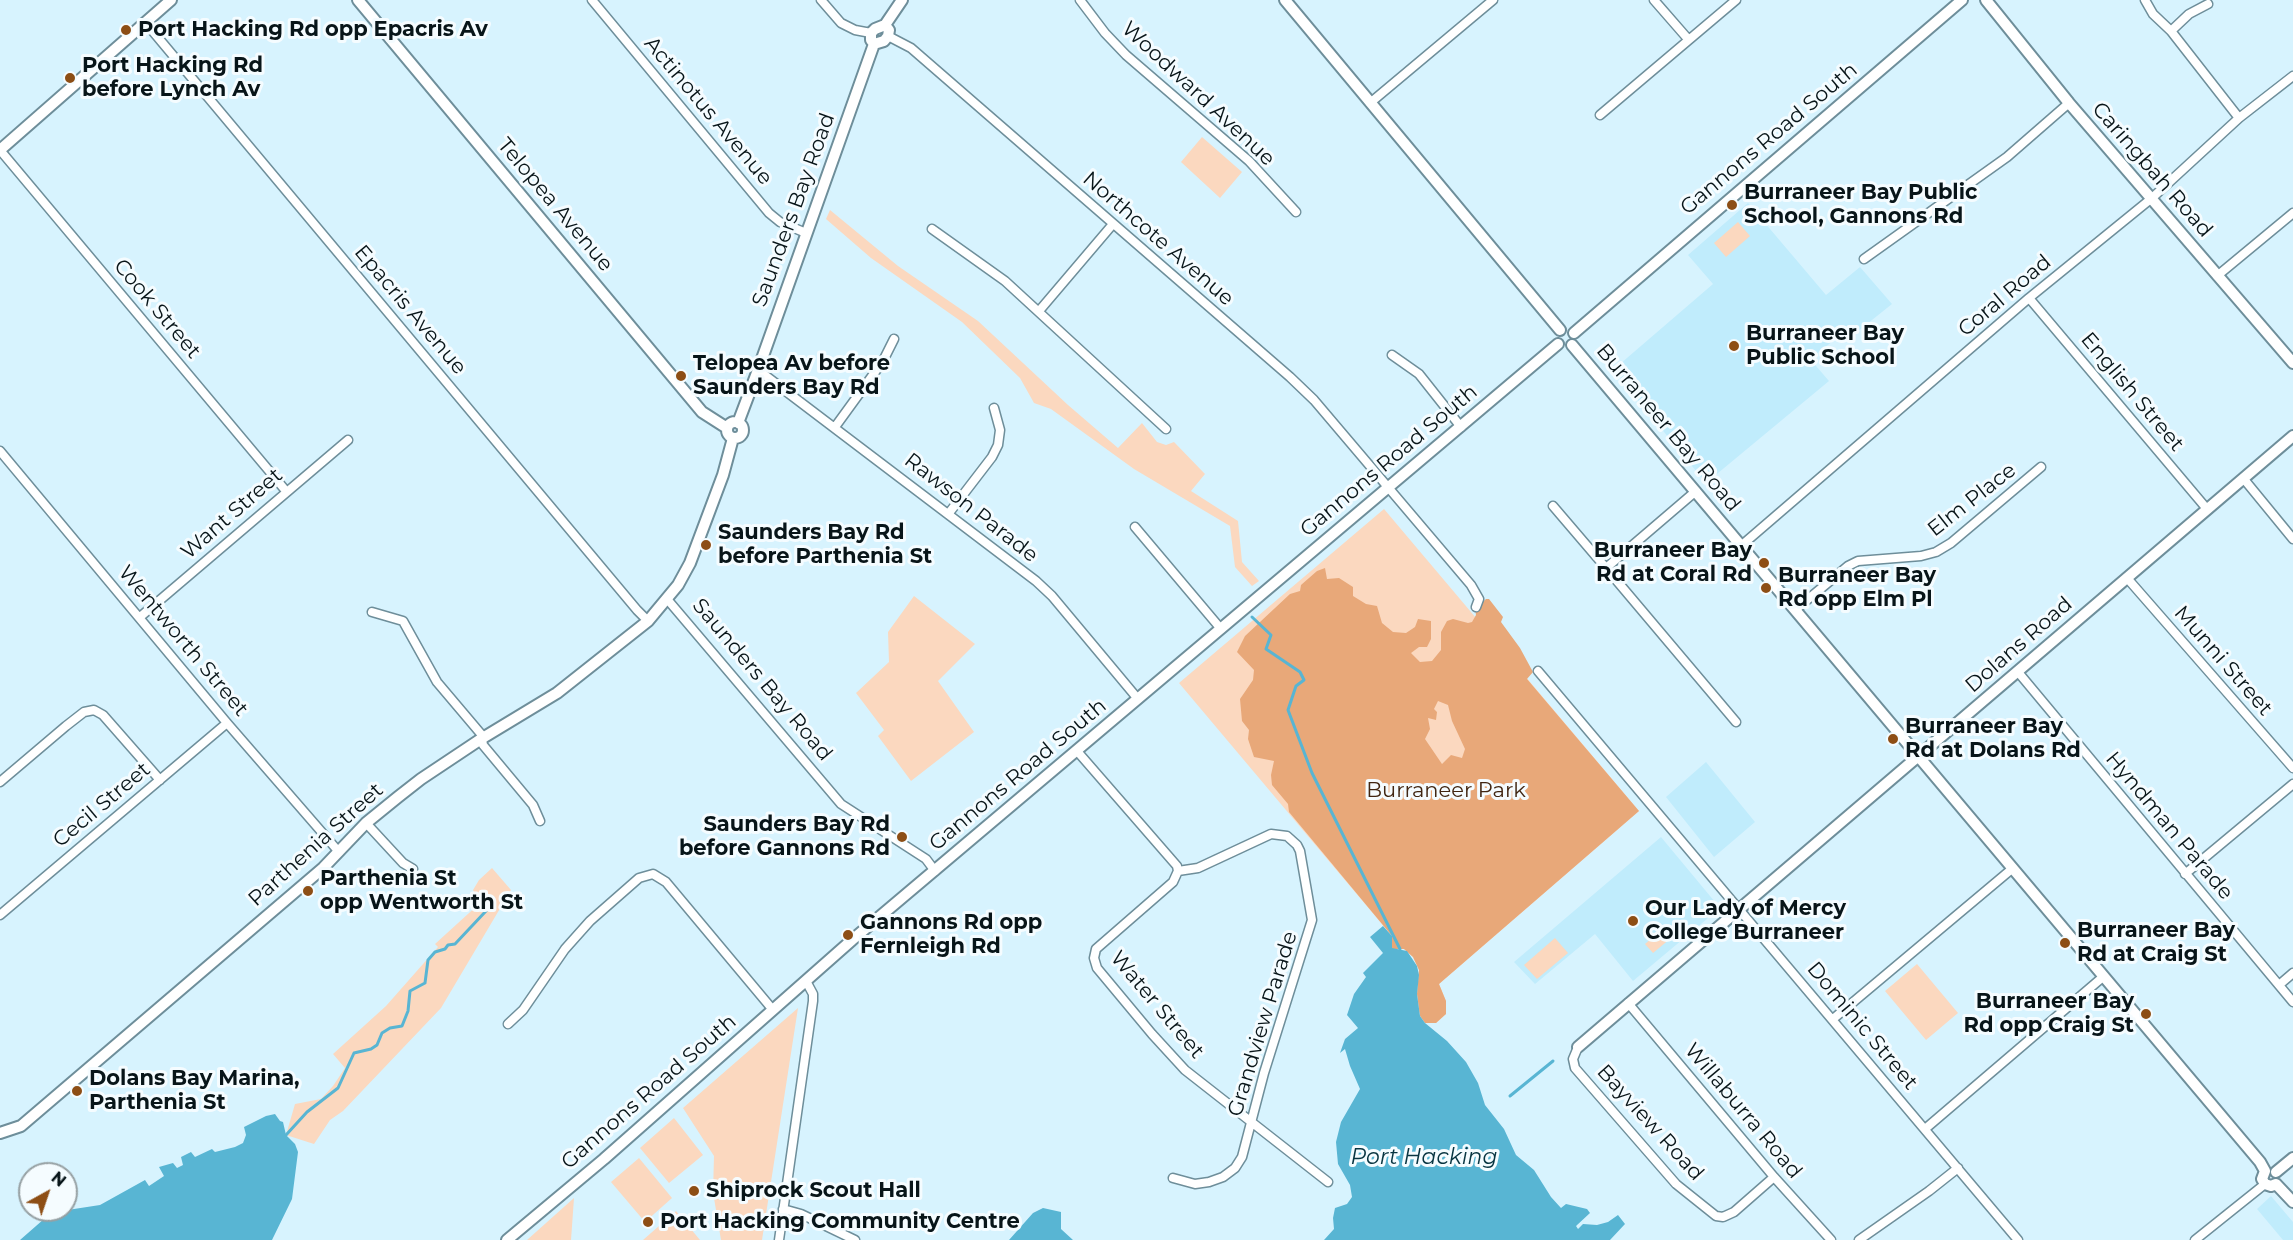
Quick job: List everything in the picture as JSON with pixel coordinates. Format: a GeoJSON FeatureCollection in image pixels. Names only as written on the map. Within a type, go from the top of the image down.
{"type":"FeatureCollection","features":[{"type":"Feature","properties":{"kind":"street","name":"Telopea Avenue"},"geometry":{"type":"LineString","coordinates":[[358,0],[702,412],[730,433]]}},
{"type":"Feature","properties":{"kind":"street","name":"Actinotus Avenue"},"geometry":{"type":"LineString","coordinates":[[592,0],[769,213],[780,222],[806,233]]}},
{"type":"Feature","properties":{"kind":"street"},"geometry":{"type":"LineString","coordinates":[[820,0],[841,22],[872,38],[875,29],[886,30],[902,0]]}},
{"type":"Feature","properties":{"kind":"street","name":"Woodward Avenue"},"geometry":{"type":"LineString","coordinates":[[1080,0],[1105,33],[1126,55],[1249,161],[1296,212]]}},
{"type":"Feature","properties":{"kind":"street"},"geometry":{"type":"LineString","coordinates":[[1285,0],[1560,330]]}},
{"type":"Feature","properties":{"kind":"street"},"geometry":{"type":"LineString","coordinates":[[1370,103],[1493,0]]}},
{"type":"Feature","properties":{"kind":"street"},"geometry":{"type":"LineString","coordinates":[[1654,0],[1688,39]]}},
{"type":"Feature","properties":{"kind":"street"},"geometry":{"type":"LineString","coordinates":[[1600,115],[1736,0]]}},
{"type":"Feature","properties":{"kind":"street","name":"Gannons Road South"},"geometry":{"type":"LineString","coordinates":[[1574,333],[1962,0]]}},
{"type":"Feature","properties":{"kind":"street","name":"Caringbah Road"},"geometry":{"type":"LineString","coordinates":[[1986,0],[2069,103],[2293,363]]}},
{"type":"Feature","properties":{"kind":"street"},"geometry":{"type":"LineString","coordinates":[[2145,0],[2153,14],[2171,32],[2239,118]]}},
{"type":"Feature","properties":{"kind":"street"},"geometry":{"type":"LineString","coordinates":[[0,150],[168,1]]}},
{"type":"Feature","properties":{"kind":"street"},"geometry":{"type":"LineString","coordinates":[[2171,32],[2189,14],[2208,4]]}},
{"type":"Feature","properties":{"kind":"street","name":"Epacris Avenue"},"geometry":{"type":"LineString","coordinates":[[146,22],[648,621]]}},
{"type":"Feature","properties":{"kind":"street","name":"Northcote Avenue"},"geometry":{"type":"LineString","coordinates":[[886,30],[911,48],[1290,377],[1314,400],[1388,487]]}},
{"type":"Feature","properties":{"kind":"street","name":"Saunders Bay Road"},"geometry":{"type":"LineString","coordinates":[[872,38],[738,423],[742,426],[743,431],[740,436],[730,433],[726,466],[701,537],[684,575],[668,599],[841,804],[926,859],[935,871]]}},
{"type":"Feature","properties":{"kind":"street","name":"Coral Road"},"geometry":{"type":"LineString","coordinates":[[1742,545],[2029,298],[2152,198],[2239,118],[2293,76]]}},
{"type":"Feature","properties":{"kind":"street"},"geometry":{"type":"LineString","coordinates":[[1864,259],[2007,157],[2069,103]]}},
{"type":"Feature","properties":{"kind":"street","name":"Cook Street"},"geometry":{"type":"LineString","coordinates":[[0,150],[286,491]]}},
{"type":"Feature","properties":{"kind":"street"},"geometry":{"type":"LineString","coordinates":[[2217,276],[2293,213]]}},
{"type":"Feature","properties":{"kind":"street"},"geometry":{"type":"LineString","coordinates":[[1039,311],[1113,224]]}},
{"type":"Feature","properties":{"kind":"street"},"geometry":{"type":"LineString","coordinates":[[932,229],[1005,281],[1166,429]]}},
{"type":"Feature","properties":{"kind":"street","name":"English Street"},"geometry":{"type":"LineString","coordinates":[[2029,298],[2207,509]]}},
{"type":"Feature","properties":{"kind":"street"},"geometry":{"type":"LineString","coordinates":[[1566,328],[1574,333],[1575,339],[1572,345],[1566,347],[1558,344],[1556,335],[1560,330],[1566,328]]}},
{"type":"Feature","properties":{"kind":"street"},"geometry":{"type":"LineString","coordinates":[[835,427],[883,361],[894,339]]}},
{"type":"Feature","properties":{"kind":"street","name":"Gannons Road South"},"geometry":{"type":"LineString","coordinates":[[507,1240],[604,1159],[852,940],[1558,344]]}},
{"type":"Feature","properties":{"kind":"street","name":"Burraneer Bay Road"},"geometry":{"type":"LineString","coordinates":[[1572,345],[2260,1162],[2271,1172]]}},
{"type":"Feature","properties":{"kind":"street"},"geometry":{"type":"LineString","coordinates":[[1392,355],[1422,378],[1461,427]]}},
{"type":"Feature","properties":{"kind":"street","name":"Rawson Parade"},"geometry":{"type":"LineString","coordinates":[[758,370],[1035,580],[1052,596],[1138,699]]}},
{"type":"Feature","properties":{"kind":"street"},"geometry":{"type":"LineString","coordinates":[[949,513],[992,458],[998,445],[1000,430],[994,408]]}},
{"type":"Feature","properties":{"kind":"street","name":"Dolans Road"},"geometry":{"type":"LineString","coordinates":[[1578,1047],[2293,436]]}},
{"type":"Feature","properties":{"kind":"street","name":"Want Street"},"geometry":{"type":"LineString","coordinates":[[140,617],[348,440]]}},
{"type":"Feature","properties":{"kind":"street","name":"Wentworth Street"},"geometry":{"type":"LineString","coordinates":[[0,451],[227,723],[339,852]]}},
{"type":"Feature","properties":{"kind":"street","name":"Elm Place"},"geometry":{"type":"LineString","coordinates":[[1796,610],[1848,566],[1858,561],[1922,556],[1936,552],[1951,543],[2041,467]]}},
{"type":"Feature","properties":{"kind":"street"},"geometry":{"type":"LineString","coordinates":[[2243,478],[2293,539]]}},
{"type":"Feature","properties":{"kind":"street"},"geometry":{"type":"LineString","coordinates":[[1388,487],[1471,585],[1480,601]]}},
{"type":"Feature","properties":{"kind":"street"},"geometry":{"type":"LineString","coordinates":[[1606,568],[1696,491]]}},
{"type":"Feature","properties":{"kind":"street"},"geometry":{"type":"LineString","coordinates":[[1553,506],[1736,722]]}},
{"type":"Feature","properties":{"kind":"street"},"geometry":{"type":"LineString","coordinates":[[1135,526],[1221,629]]}},
{"type":"Feature","properties":{"kind":"street","name":"Munni Street"},"geometry":{"type":"LineString","coordinates":[[2127,578],[2293,768]]}},
{"type":"Feature","properties":{"kind":"street","name":"Parthenia Street"},"geometry":{"type":"LineString","coordinates":[[0,1133],[21,1126],[323,868],[366,823],[421,779],[557,693],[648,621],[668,599]]}},
{"type":"Feature","properties":{"kind":"street"},"geometry":{"type":"LineString","coordinates":[[372,612],[403,621],[437,682],[481,734],[483,745],[533,805],[540,821]]}},
{"type":"Feature","properties":{"kind":"street","name":"Dominic Street"},"geometry":{"type":"LineString","coordinates":[[1538,671],[2018,1240]]}},
{"type":"Feature","properties":{"kind":"street","name":"Hyndman Parade"},"geometry":{"type":"LineString","coordinates":[[2018,672],[2293,1002]]}},
{"type":"Feature","properties":{"kind":"street"},"geometry":{"type":"LineString","coordinates":[[0,782],[84,712],[94,710],[103,715],[160,780]]}},
{"type":"Feature","properties":{"kind":"street","name":"Cecil Street"},"geometry":{"type":"LineString","coordinates":[[0,915],[227,723]]}},
{"type":"Feature","properties":{"kind":"street"},"geometry":{"type":"LineString","coordinates":[[1077,751],[1177,866],[1178,871]]}},
{"type":"Feature","properties":{"kind":"street"},"geometry":{"type":"LineString","coordinates":[[2185,874],[2293,784]]}},
{"type":"Feature","properties":{"kind":"street"},"geometry":{"type":"LineString","coordinates":[[366,823],[403,863],[413,869]]}},
{"type":"Feature","properties":{"kind":"street","name":"Grandview Parade"},"geometry":{"type":"LineString","coordinates":[[1173,1178],[1195,1184],[1223,1177],[1235,1168],[1244,1151],[1251,1119],[1312,920],[1300,851],[1287,836],[1271,834],[1198,868],[1178,871]]}},
{"type":"Feature","properties":{"kind":"street"},"geometry":{"type":"LineString","coordinates":[[1833,1019],[2013,868]]}},
{"type":"Feature","properties":{"kind":"street","name":"Water Street"},"geometry":{"type":"LineString","coordinates":[[1178,871],[1173,882],[1096,949],[1094,958],[1097,968],[1174,1058],[1198,1080],[1251,1119],[1328,1182]]}},
{"type":"Feature","properties":{"kind":"street"},"geometry":{"type":"LineString","coordinates":[[508,1024],[523,1010],[565,949],[590,921],[639,878],[653,874],[666,882],[773,1010]]}},
{"type":"Feature","properties":{"kind":"street"},"geometry":{"type":"LineString","coordinates":[[2279,985],[2293,974]]}},
{"type":"Feature","properties":{"kind":"street"},"geometry":{"type":"LineString","coordinates":[[1925,1129],[2104,976]]}},
{"type":"Feature","properties":{"kind":"street"},"geometry":{"type":"LineString","coordinates":[[779,1240],[813,1001],[806,981]]}},
{"type":"Feature","properties":{"kind":"street","name":"Willaburra Road"},"geometry":{"type":"LineString","coordinates":[[1628,1004],[1774,1177],[1831,1240]]}},
{"type":"Feature","properties":{"kind":"street","name":"Bayview Road"},"geometry":{"type":"LineString","coordinates":[[1578,1047],[1573,1059],[1575,1068],[1676,1185],[1716,1216],[1723,1217],[1734,1212],[1774,1177]]}},
{"type":"Feature","properties":{"kind":"street"},"geometry":{"type":"LineString","coordinates":[[2293,1158],[2262,1179],[2293,1202]]}},
{"type":"Feature","properties":{"kind":"street"},"geometry":{"type":"LineString","coordinates":[[1860,1240],[1958,1168]]}},
{"type":"Feature","properties":{"kind":"street"},"geometry":{"type":"LineString","coordinates":[[2195,1240],[2270,1184]]}},
{"type":"Feature","properties":{"kind":"street"},"geometry":{"type":"LineString","coordinates":[[783,1209],[801,1214],[855,1240]]}},
{"type":"Feature","properties":{"kind":"shaded area","name":"Burraneer Bay Public School"},"geometry":{"type":"Polygon","coordinates":[[[1748,203],[1826,295],[1860,267],[1892,304],[1857,332],[1847,330],[1810,359],[1829,381],[1706,483],[1613,370],[1713,284],[1688,255],[1748,203]]]}},
{"type":"Feature","properties":{"kind":"shaded area","name":"Our Lady of Mercy College Burraneer"},"geometry":{"type":"Polygon","coordinates":[[[1706,762],[1755,822],[1714,857],[1666,797],[1706,762]]]}},
{"type":"Feature","properties":{"kind":"shaded area","name":"Our Lady of Mercy College Burraneer"},"geometry":{"type":"Polygon","coordinates":[[[1661,837],[1720,908],[1633,981],[1595,934],[1535,984],[1514,962],[1661,837]]]}},
{"type":"Feature","properties":{"kind":"shaded area"},"geometry":{"type":"Polygon","coordinates":[[[2271,1196],[2293,1222],[2293,1240],[2283,1240],[2257,1209],[2271,1196]]]}},
{"type":"Feature","properties":{"kind":"green space"},"geometry":{"type":"Polygon","coordinates":[[[1202,137],[1242,172],[1220,198],[1181,162],[1202,137]]]}},
{"type":"Feature","properties":{"kind":"green space"},"geometry":{"type":"Polygon","coordinates":[[[830,210],[898,266],[978,321],[1118,448],[1142,423],[1157,442],[1166,445],[1174,442],[1205,474],[1191,491],[1238,521],[1242,562],[1259,581],[1252,586],[1235,567],[1230,526],[1134,469],[1051,409],[1034,403],[1020,378],[962,322],[871,258],[826,219],[830,210]]]}},
{"type":"Feature","properties":{"kind":"green space"},"geometry":{"type":"Polygon","coordinates":[[[1738,222],[1750,236],[1726,257],[1714,243],[1738,222]]]}},
{"type":"Feature","properties":{"kind":"green space","name":"Burraneer Park"},"geometry":{"type":"Polygon","coordinates":[[[1384,509],[1639,811],[1439,984],[1446,1001],[1446,1014],[1436,1023],[1419,1012],[1417,989],[1419,970],[1413,957],[1404,949],[1392,949],[1392,936],[1179,683],[1384,509]]]}},
{"type":"Feature","properties":{"kind":"green space","name":"Burraneer Park"},"geometry":{"type":"Polygon","coordinates":[[[1325,568],[1327,579],[1339,578],[1353,587],[1353,596],[1366,604],[1377,606],[1382,623],[1393,632],[1406,633],[1415,627],[1418,619],[1431,621],[1431,639],[1427,647],[1419,647],[1411,653],[1420,662],[1432,661],[1441,650],[1441,632],[1447,621],[1453,619],[1472,622],[1476,615],[1475,609],[1489,599],[1503,617],[1501,622],[1520,648],[1533,672],[1527,679],[1639,811],[1439,984],[1446,1001],[1446,1014],[1436,1023],[1425,1023],[1420,1016],[1417,994],[1419,970],[1413,957],[1404,949],[1392,949],[1392,936],[1289,812],[1288,804],[1272,785],[1271,775],[1274,761],[1254,757],[1248,739],[1249,730],[1242,721],[1240,699],[1253,680],[1254,670],[1237,652],[1245,636],[1290,594],[1300,591],[1301,585],[1317,571],[1325,568]],[[1438,701],[1434,709],[1437,712],[1436,720],[1428,718],[1430,729],[1425,739],[1442,764],[1451,755],[1462,758],[1465,749],[1452,721],[1448,705],[1438,701]]]}},
{"type":"Feature","properties":{"kind":"green space"},"geometry":{"type":"Polygon","coordinates":[[[914,596],[975,644],[938,681],[974,732],[911,781],[878,736],[884,730],[856,693],[889,662],[888,632],[914,596]]]}},
{"type":"Feature","properties":{"kind":"green space"},"geometry":{"type":"Polygon","coordinates":[[[492,868],[511,890],[441,1008],[343,1111],[330,1120],[314,1144],[286,1135],[295,1104],[321,1099],[345,1068],[333,1054],[386,1006],[438,947],[435,944],[480,903],[473,890],[479,880],[492,868]]]}},
{"type":"Feature","properties":{"kind":"green space"},"geometry":{"type":"Polygon","coordinates":[[[1663,929],[1671,938],[1653,953],[1645,944],[1663,929]]]}},
{"type":"Feature","properties":{"kind":"green space"},"geometry":{"type":"Polygon","coordinates":[[[1555,938],[1568,953],[1537,979],[1524,965],[1555,938]]]}},
{"type":"Feature","properties":{"kind":"green space"},"geometry":{"type":"Polygon","coordinates":[[[1917,964],[1958,1013],[1926,1040],[1885,991],[1917,964]]]}},
{"type":"Feature","properties":{"kind":"green space"},"geometry":{"type":"Polygon","coordinates":[[[798,1008],[762,1240],[721,1240],[713,1192],[714,1156],[683,1108],[798,1008]]]}},
{"type":"Feature","properties":{"kind":"green space"},"geometry":{"type":"Polygon","coordinates":[[[674,1118],[703,1155],[669,1183],[640,1148],[674,1118]]]}},
{"type":"Feature","properties":{"kind":"green space"},"geometry":{"type":"Polygon","coordinates":[[[639,1158],[672,1198],[645,1222],[611,1182],[639,1158]]]}},
{"type":"Feature","properties":{"kind":"green space"},"geometry":{"type":"Polygon","coordinates":[[[574,1198],[571,1240],[527,1240],[574,1198]]]}},
{"type":"Feature","properties":{"kind":"green space"},"geometry":{"type":"Polygon","coordinates":[[[676,1211],[700,1240],[643,1240],[676,1211]]]}},
{"type":"Feature","properties":{"kind":"water","name":"Port Hacking"},"geometry":{"type":"Polygon","coordinates":[[[1383,926],[1392,936],[1392,948],[1407,951],[1417,966],[1420,1016],[1466,1062],[1478,1083],[1485,1105],[1504,1129],[1516,1155],[1534,1170],[1561,1208],[1566,1204],[1587,1209],[1590,1213],[1576,1226],[1578,1229],[1583,1224],[1597,1225],[1608,1222],[1618,1215],[1625,1224],[1610,1240],[1324,1240],[1334,1229],[1335,1208],[1347,1204],[1352,1197],[1350,1185],[1338,1164],[1336,1142],[1341,1122],[1360,1089],[1345,1049],[1340,1053],[1345,1039],[1358,1028],[1347,1015],[1354,994],[1366,977],[1363,973],[1383,953],[1370,937],[1383,926]]]}},
{"type":"Feature","properties":{"kind":"water"},"geometry":{"type":"Polygon","coordinates":[[[275,1114],[283,1122],[286,1135],[295,1144],[298,1152],[292,1199],[272,1240],[20,1240],[41,1222],[78,1222],[78,1208],[100,1205],[145,1180],[149,1186],[164,1176],[159,1167],[173,1163],[177,1168],[183,1165],[181,1157],[191,1152],[195,1157],[212,1149],[215,1152],[243,1143],[246,1135],[244,1127],[275,1114]]]}},
{"type":"Feature","properties":{"kind":"water"},"geometry":{"type":"Polygon","coordinates":[[[1043,1208],[1061,1212],[1061,1229],[1073,1240],[1009,1240],[1033,1213],[1043,1208]]]}},
{"type":"Feature","properties":{"kind":"waterway"},"geometry":{"type":"LineString","coordinates":[[1252,617],[1271,635],[1266,649],[1300,672],[1304,680],[1296,686],[1288,710],[1312,773],[1400,949]]}},
{"type":"Feature","properties":{"kind":"waterway"},"geometry":{"type":"LineString","coordinates":[[286,1135],[307,1112],[338,1088],[354,1053],[371,1049],[377,1045],[382,1033],[390,1028],[402,1026],[408,1011],[410,991],[425,983],[428,960],[435,952],[455,944],[486,911],[487,905],[483,897]]}},
{"type":"Feature","properties":{"kind":"waterway"},"geometry":{"type":"LineString","coordinates":[[1510,1096],[1553,1061]]}},
{"type":"Feature","properties":{"kind":"place","name":"Port Hacking Rd opp Epacris Av"},"geometry":{"type":"Point","coordinates":[126,30]}},
{"type":"Feature","properties":{"kind":"place","name":"Port Hacking Rd before Lynch Av"},"geometry":{"type":"Point","coordinates":[70,78]}},
{"type":"Feature","properties":{"kind":"place","name":"Burraneer Bay Public School, Gannons Rd"},"geometry":{"type":"Point","coordinates":[1732,205]}},
{"type":"Feature","properties":{"kind":"place","name":"Burraneer Bay Public School"},"geometry":{"type":"Point","coordinates":[1734,346]}},
{"type":"Feature","properties":{"kind":"place","name":"Telopea Av before Saunders Bay Rd"},"geometry":{"type":"Point","coordinates":[681,376]}},
{"type":"Feature","properties":{"kind":"place","name":"Saunders Bay Rd before Parthenia St"},"geometry":{"type":"Point","coordinates":[706,545]}},
{"type":"Feature","properties":{"kind":"place","name":"Burraneer Bay Rd at Coral Rd"},"geometry":{"type":"Point","coordinates":[1764,563]}},
{"type":"Feature","properties":{"kind":"place","name":"Burraneer Bay Rd opp Elm Pl"},"geometry":{"type":"Point","coordinates":[1766,588]}},
{"type":"Feature","properties":{"kind":"place","name":"Burraneer Bay Rd at Dolans Rd"},"geometry":{"type":"Point","coordinates":[1893,739]}},
{"type":"Feature","properties":{"kind":"place","name":"Saunders Bay Rd before Gannons Rd"},"geometry":{"type":"Point","coordinates":[902,837]}},
{"type":"Feature","properties":{"kind":"place","name":"Parthenia St opp Wentworth St"},"geometry":{"type":"Point","coordinates":[308,891]}},
{"type":"Feature","properties":{"kind":"place","name":"Our Lady of Mercy College Burraneer"},"geometry":{"type":"Point","coordinates":[1633,921]}},
{"type":"Feature","properties":{"kind":"place","name":"Gannons Rd opp Fernleigh Rd"},"geometry":{"type":"Point","coordinates":[848,935]}},
{"type":"Feature","properties":{"kind":"place","name":"Burraneer Bay Rd at Craig St"},"geometry":{"type":"Point","coordinates":[2065,943]}},
{"type":"Feature","properties":{"kind":"place","name":"Burraneer Bay Rd opp Craig St"},"geometry":{"type":"Point","coordinates":[2146,1014]}},
{"type":"Feature","properties":{"kind":"place","name":"Dolans Bay Marina, Parthenia St"},"geometry":{"type":"Point","coordinates":[77,1091]}},
{"type":"Feature","properties":{"kind":"place","name":"Shiprock Scout Hall"},"geometry":{"type":"Point","coordinates":[694,1191]}},
{"type":"Feature","properties":{"kind":"place","name":"Port Hacking Community Centre"},"geometry":{"type":"Point","coordinates":[648,1222]}}]}
